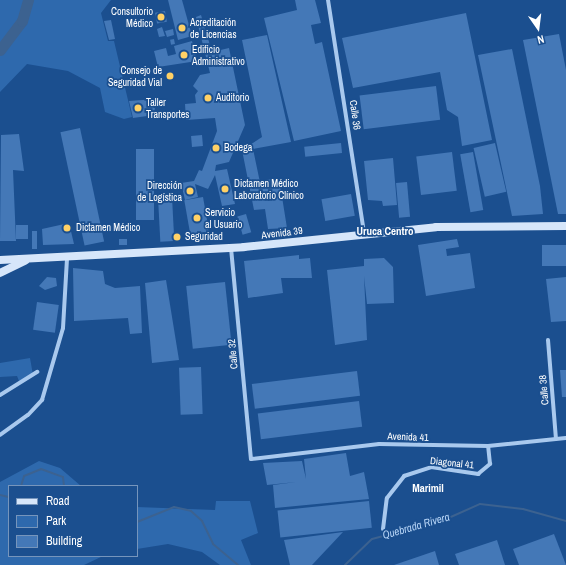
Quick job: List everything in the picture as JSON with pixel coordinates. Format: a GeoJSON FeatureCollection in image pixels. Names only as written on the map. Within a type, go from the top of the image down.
{"type":"FeatureCollection","features":[{"type":"Feature","properties":{"kind":"main road","name":"Avenida 39"},"geometry":{"type":"LineString","coordinates":[[0,260],[67,258],[231,248],[364,233],[476,226],[566,226]]}},
{"type":"Feature","properties":{"kind":"main road"},"geometry":{"type":"LineString","coordinates":[[0,273],[28,260]]}},
{"type":"Feature","properties":{"kind":"street","name":"Calle 36"},"geometry":{"type":"LineString","coordinates":[[328,0],[364,233]]}},
{"type":"Feature","properties":{"kind":"street","name":"Calle 32"},"geometry":{"type":"LineString","coordinates":[[231,248],[251,459]]}},
{"type":"Feature","properties":{"kind":"street"},"geometry":{"type":"LineString","coordinates":[[0,435],[28,415],[42,400],[63,328],[67,258]]}},
{"type":"Feature","properties":{"kind":"street","name":"Calle 38"},"geometry":{"type":"LineString","coordinates":[[548,340],[556,439]]}},
{"type":"Feature","properties":{"kind":"street"},"geometry":{"type":"LineString","coordinates":[[0,395],[37,372]]}},
{"type":"Feature","properties":{"kind":"street","name":"Avenida 41"},"geometry":{"type":"LineString","coordinates":[[251,459],[380,444],[488,446],[566,438]]}},
{"type":"Feature","properties":{"kind":"street","name":"Diagonal 41"},"geometry":{"type":"LineString","coordinates":[[383,529],[387,498],[404,476],[431,467],[478,474],[490,464],[488,446]]}},
{"type":"Feature","properties":{"kind":"green space"},"geometry":{"type":"Polygon","coordinates":[[[0,0],[111,0],[101,13],[108,41],[114,41],[132,117],[124,119],[105,112],[100,88],[68,71],[27,64],[0,92],[0,0]]]}},
{"type":"Feature","properties":{"kind":"green space"},"geometry":{"type":"Polygon","coordinates":[[[30,358],[33,375],[19,381],[17,376],[0,377],[0,363],[30,358]]]}},
{"type":"Feature","properties":{"kind":"green space"},"geometry":{"type":"Polygon","coordinates":[[[39,461],[60,468],[80,485],[8,485],[8,557],[101,557],[84,565],[0,565],[0,482],[39,461]]]}},
{"type":"Feature","properties":{"kind":"green space"},"geometry":{"type":"Polygon","coordinates":[[[216,501],[250,501],[258,533],[241,540],[251,565],[220,565],[202,552],[168,544],[138,549],[138,507],[215,510],[216,501]]]}},
{"type":"Feature","properties":{"kind":"building"},"geometry":{"type":"Polygon","coordinates":[[[168,0],[182,0],[192,36],[178,40],[168,0]]]}},
{"type":"Feature","properties":{"kind":"building"},"geometry":{"type":"Polygon","coordinates":[[[295,0],[315,0],[321,23],[311,25],[315,44],[322,42],[341,131],[294,141],[264,18],[297,10],[295,0]]]}},
{"type":"Feature","properties":{"kind":"building","name":"Consultorio Médico"},"geometry":{"type":"Polygon","coordinates":[[[165,11],[167,22],[157,24],[155,13],[165,11]]]}},
{"type":"Feature","properties":{"kind":"building"},"geometry":{"type":"Polygon","coordinates":[[[466,13],[492,140],[462,146],[458,117],[447,110],[440,72],[353,88],[342,38],[466,13]]]}},
{"type":"Feature","properties":{"kind":"building"},"geometry":{"type":"Polygon","coordinates":[[[201,15],[212,52],[229,48],[245,125],[229,162],[216,165],[215,171],[227,169],[235,204],[222,206],[215,175],[208,189],[195,184],[198,197],[185,200],[181,183],[194,181],[199,170],[202,171],[217,131],[215,118],[186,120],[185,104],[196,103],[195,95],[198,91],[193,86],[200,75],[210,73],[196,17],[201,15]]]}},
{"type":"Feature","properties":{"kind":"building"},"geometry":{"type":"Polygon","coordinates":[[[111,20],[115,39],[109,40],[104,21],[111,20]]]}},
{"type":"Feature","properties":{"kind":"building"},"geometry":{"type":"Polygon","coordinates":[[[162,27],[165,36],[159,37],[157,29],[162,27]]]}},
{"type":"Feature","properties":{"kind":"building"},"geometry":{"type":"Polygon","coordinates":[[[173,29],[174,35],[167,37],[165,31],[173,29]]]}},
{"type":"Feature","properties":{"kind":"building"},"geometry":{"type":"Polygon","coordinates":[[[559,34],[566,70],[566,214],[558,214],[523,40],[559,34]]]}},
{"type":"Feature","properties":{"kind":"building"},"geometry":{"type":"Polygon","coordinates":[[[267,35],[291,142],[253,149],[262,192],[260,181],[279,178],[287,228],[268,229],[265,209],[254,210],[242,150],[262,137],[242,40],[267,35]]]}},
{"type":"Feature","properties":{"kind":"building"},"geometry":{"type":"Polygon","coordinates":[[[174,39],[175,44],[171,45],[170,40],[174,39]]]}},
{"type":"Feature","properties":{"kind":"building","name":"Edificio Administrativo"},"geometry":{"type":"Polygon","coordinates":[[[192,41],[197,61],[158,67],[154,51],[166,48],[168,56],[176,54],[174,46],[192,41]]]}},
{"type":"Feature","properties":{"kind":"building"},"geometry":{"type":"Polygon","coordinates":[[[512,49],[540,186],[543,214],[512,216],[478,55],[512,49]]]}},
{"type":"Feature","properties":{"kind":"building"},"geometry":{"type":"Polygon","coordinates":[[[436,86],[440,120],[364,129],[360,95],[436,86]]]}},
{"type":"Feature","properties":{"kind":"building"},"geometry":{"type":"Polygon","coordinates":[[[156,99],[154,115],[133,118],[129,101],[156,99]]]}},
{"type":"Feature","properties":{"kind":"building"},"geometry":{"type":"Polygon","coordinates":[[[80,128],[104,241],[85,246],[60,132],[80,128]]]}},
{"type":"Feature","properties":{"kind":"building"},"geometry":{"type":"Polygon","coordinates":[[[19,134],[24,171],[13,170],[16,241],[0,241],[1,135],[19,134]]]}},
{"type":"Feature","properties":{"kind":"building"},"geometry":{"type":"Polygon","coordinates":[[[202,135],[203,146],[192,147],[191,136],[202,135]]]}},
{"type":"Feature","properties":{"kind":"building"},"geometry":{"type":"Polygon","coordinates":[[[341,143],[342,153],[305,157],[304,147],[341,143]]]}},
{"type":"Feature","properties":{"kind":"building"},"geometry":{"type":"Polygon","coordinates":[[[495,143],[506,192],[485,197],[474,148],[495,143]]]}},
{"type":"Feature","properties":{"kind":"building"},"geometry":{"type":"Polygon","coordinates":[[[136,149],[154,149],[154,220],[136,220],[136,149]]]}},
{"type":"Feature","properties":{"kind":"building"},"geometry":{"type":"Polygon","coordinates":[[[452,152],[457,191],[421,195],[416,156],[452,152]]]}},
{"type":"Feature","properties":{"kind":"building"},"geometry":{"type":"Polygon","coordinates":[[[473,152],[483,210],[470,212],[460,154],[473,152]]]}},
{"type":"Feature","properties":{"kind":"building"},"geometry":{"type":"Polygon","coordinates":[[[393,158],[397,205],[383,206],[382,201],[368,200],[364,161],[393,158]]]}},
{"type":"Feature","properties":{"kind":"building"},"geometry":{"type":"Polygon","coordinates":[[[407,182],[410,217],[399,218],[396,183],[407,182]]]}},
{"type":"Feature","properties":{"kind":"building"},"geometry":{"type":"Polygon","coordinates":[[[351,194],[355,216],[325,221],[321,199],[351,194]]]}},
{"type":"Feature","properties":{"kind":"building"},"geometry":{"type":"Polygon","coordinates":[[[172,197],[174,241],[160,242],[158,198],[172,197]]]}},
{"type":"Feature","properties":{"kind":"building","name":"Servicio al Usuario"},"geometry":{"type":"Polygon","coordinates":[[[203,197],[210,236],[191,240],[184,200],[203,197]]]}},
{"type":"Feature","properties":{"kind":"building"},"geometry":{"type":"Polygon","coordinates":[[[246,214],[251,232],[243,235],[237,216],[246,214]]]}},
{"type":"Feature","properties":{"kind":"building"},"geometry":{"type":"Polygon","coordinates":[[[69,223],[74,244],[43,245],[42,229],[69,223]]]}},
{"type":"Feature","properties":{"kind":"building"},"geometry":{"type":"Polygon","coordinates":[[[16,225],[28,225],[28,239],[16,239],[16,225]]]}},
{"type":"Feature","properties":{"kind":"building"},"geometry":{"type":"Polygon","coordinates":[[[32,231],[37,231],[37,249],[32,249],[32,231]]]}},
{"type":"Feature","properties":{"kind":"building","name":"Seguridad"},"geometry":{"type":"Polygon","coordinates":[[[175,235],[179,235],[179,239],[175,239],[175,235]]]}},
{"type":"Feature","properties":{"kind":"building"},"geometry":{"type":"Polygon","coordinates":[[[119,239],[127,239],[127,245],[119,245],[119,239]]]}},
{"type":"Feature","properties":{"kind":"building"},"geometry":{"type":"Polygon","coordinates":[[[457,239],[459,247],[446,249],[447,256],[470,253],[475,288],[426,296],[418,245],[457,239]]]}},
{"type":"Feature","properties":{"kind":"building"},"geometry":{"type":"Polygon","coordinates":[[[542,245],[566,245],[566,266],[542,266],[542,245]]]}},
{"type":"Feature","properties":{"kind":"building"},"geometry":{"type":"Polygon","coordinates":[[[299,255],[299,259],[310,258],[312,278],[281,278],[283,293],[248,298],[244,261],[299,255]]]}},
{"type":"Feature","properties":{"kind":"building"},"geometry":{"type":"Polygon","coordinates":[[[384,258],[393,267],[394,303],[367,304],[364,276],[367,340],[335,345],[327,270],[364,266],[364,259],[384,258]]]}},
{"type":"Feature","properties":{"kind":"building"},"geometry":{"type":"Polygon","coordinates":[[[73,268],[103,271],[105,284],[115,288],[140,286],[142,333],[130,334],[128,318],[74,321],[73,268]]]}},
{"type":"Feature","properties":{"kind":"building"},"geometry":{"type":"Polygon","coordinates":[[[47,277],[56,278],[57,286],[45,290],[39,286],[47,277]]]}},
{"type":"Feature","properties":{"kind":"building"},"geometry":{"type":"Polygon","coordinates":[[[566,277],[566,321],[551,322],[546,279],[566,277]]]}},
{"type":"Feature","properties":{"kind":"building"},"geometry":{"type":"Polygon","coordinates":[[[166,280],[179,360],[152,363],[145,283],[166,280]]]}},
{"type":"Feature","properties":{"kind":"building"},"geometry":{"type":"Polygon","coordinates":[[[225,282],[232,345],[193,349],[186,286],[225,282]]]}},
{"type":"Feature","properties":{"kind":"building"},"geometry":{"type":"Polygon","coordinates":[[[37,302],[59,305],[55,333],[33,330],[37,302]]]}},
{"type":"Feature","properties":{"kind":"building"},"geometry":{"type":"Polygon","coordinates":[[[201,367],[203,414],[181,415],[179,368],[201,367]]]}},
{"type":"Feature","properties":{"kind":"building"},"geometry":{"type":"Polygon","coordinates":[[[560,370],[566,370],[566,397],[562,397],[560,370]]]}},
{"type":"Feature","properties":{"kind":"building"},"geometry":{"type":"Polygon","coordinates":[[[357,371],[360,396],[255,409],[252,384],[357,371]]]}},
{"type":"Feature","properties":{"kind":"building"},"geometry":{"type":"Polygon","coordinates":[[[359,401],[362,427],[261,439],[258,413],[359,401]]]}},
{"type":"Feature","properties":{"kind":"building"},"geometry":{"type":"Polygon","coordinates":[[[346,453],[350,476],[364,472],[369,499],[275,508],[273,485],[296,482],[267,485],[263,463],[302,461],[306,479],[304,459],[346,453]]]}},
{"type":"Feature","properties":{"kind":"building"},"geometry":{"type":"Polygon","coordinates":[[[369,501],[372,528],[280,537],[278,511],[369,501]]]}},
{"type":"Feature","properties":{"kind":"building"},"geometry":{"type":"Polygon","coordinates":[[[343,532],[312,565],[290,565],[284,540],[343,532]]]}},
{"type":"Feature","properties":{"kind":"building"},"geometry":{"type":"Polygon","coordinates":[[[554,534],[566,565],[519,565],[513,549],[554,534]]]}},
{"type":"Feature","properties":{"kind":"building"},"geometry":{"type":"Polygon","coordinates":[[[497,540],[505,565],[459,565],[455,554],[497,540]]]}},
{"type":"Feature","properties":{"kind":"building"},"geometry":{"type":"Polygon","coordinates":[[[435,551],[439,565],[394,565],[435,551]]]}},
{"type":"Feature","properties":{"kind":"waterway"},"geometry":{"type":"LineString","coordinates":[[0,50],[22,21],[28,0]]}},
{"type":"Feature","properties":{"kind":"waterway","name":"Quebrada Rivera"},"geometry":{"type":"LineString","coordinates":[[21,485],[24,476],[41,469],[63,477],[64,485]]}},
{"type":"Feature","properties":{"kind":"waterway","name":"Quebrada Rivera"},"geometry":{"type":"LineString","coordinates":[[0,495],[8,497]]}},
{"type":"Feature","properties":{"kind":"waterway","name":"Quebrada Rivera"},"geometry":{"type":"LineString","coordinates":[[345,565],[372,539],[444,520],[480,504],[523,509],[566,521]]}},
{"type":"Feature","properties":{"kind":"waterway","name":"Quebrada Rivera"},"geometry":{"type":"LineString","coordinates":[[138,522],[174,507],[191,511],[202,521],[213,544],[238,565]]}},
{"type":"Feature","properties":{"kind":"place","name":"Consultorio Médico"},"geometry":{"type":"Point","coordinates":[161,17]}},
{"type":"Feature","properties":{"kind":"place","name":"Acreditación de Licencias"},"geometry":{"type":"Point","coordinates":[182,28]}},
{"type":"Feature","properties":{"kind":"place","name":"Edificio Administrativo"},"geometry":{"type":"Point","coordinates":[184,55]}},
{"type":"Feature","properties":{"kind":"place","name":"Consejo de Seguridad Vial"},"geometry":{"type":"Point","coordinates":[170,76]}},
{"type":"Feature","properties":{"kind":"place","name":"Auditorio"},"geometry":{"type":"Point","coordinates":[208,98]}},
{"type":"Feature","properties":{"kind":"place","name":"Taller Transportes"},"geometry":{"type":"Point","coordinates":[138,108]}},
{"type":"Feature","properties":{"kind":"place","name":"Bodega"},"geometry":{"type":"Point","coordinates":[216,148]}},
{"type":"Feature","properties":{"kind":"place","name":"Dictamen Médico Laboratorio Clínico"},"geometry":{"type":"Point","coordinates":[225,189]}},
{"type":"Feature","properties":{"kind":"place","name":"Dirección de Logística"},"geometry":{"type":"Point","coordinates":[190,191]}},
{"type":"Feature","properties":{"kind":"place","name":"Servicio al Usuario"},"geometry":{"type":"Point","coordinates":[197,218]}},
{"type":"Feature","properties":{"kind":"place","name":"Dictamen Médico"},"geometry":{"type":"Point","coordinates":[67,228]}},
{"type":"Feature","properties":{"kind":"place","name":"Seguridad"},"geometry":{"type":"Point","coordinates":[177,237]}},
{"type":"Feature","properties":{"kind":"district","name":"Uruca Centro"},"geometry":{"type":"Point","coordinates":[385,231]}},
{"type":"Feature","properties":{"kind":"district","name":"Marimil"},"geometry":{"type":"Point","coordinates":[428,488]}}]}
